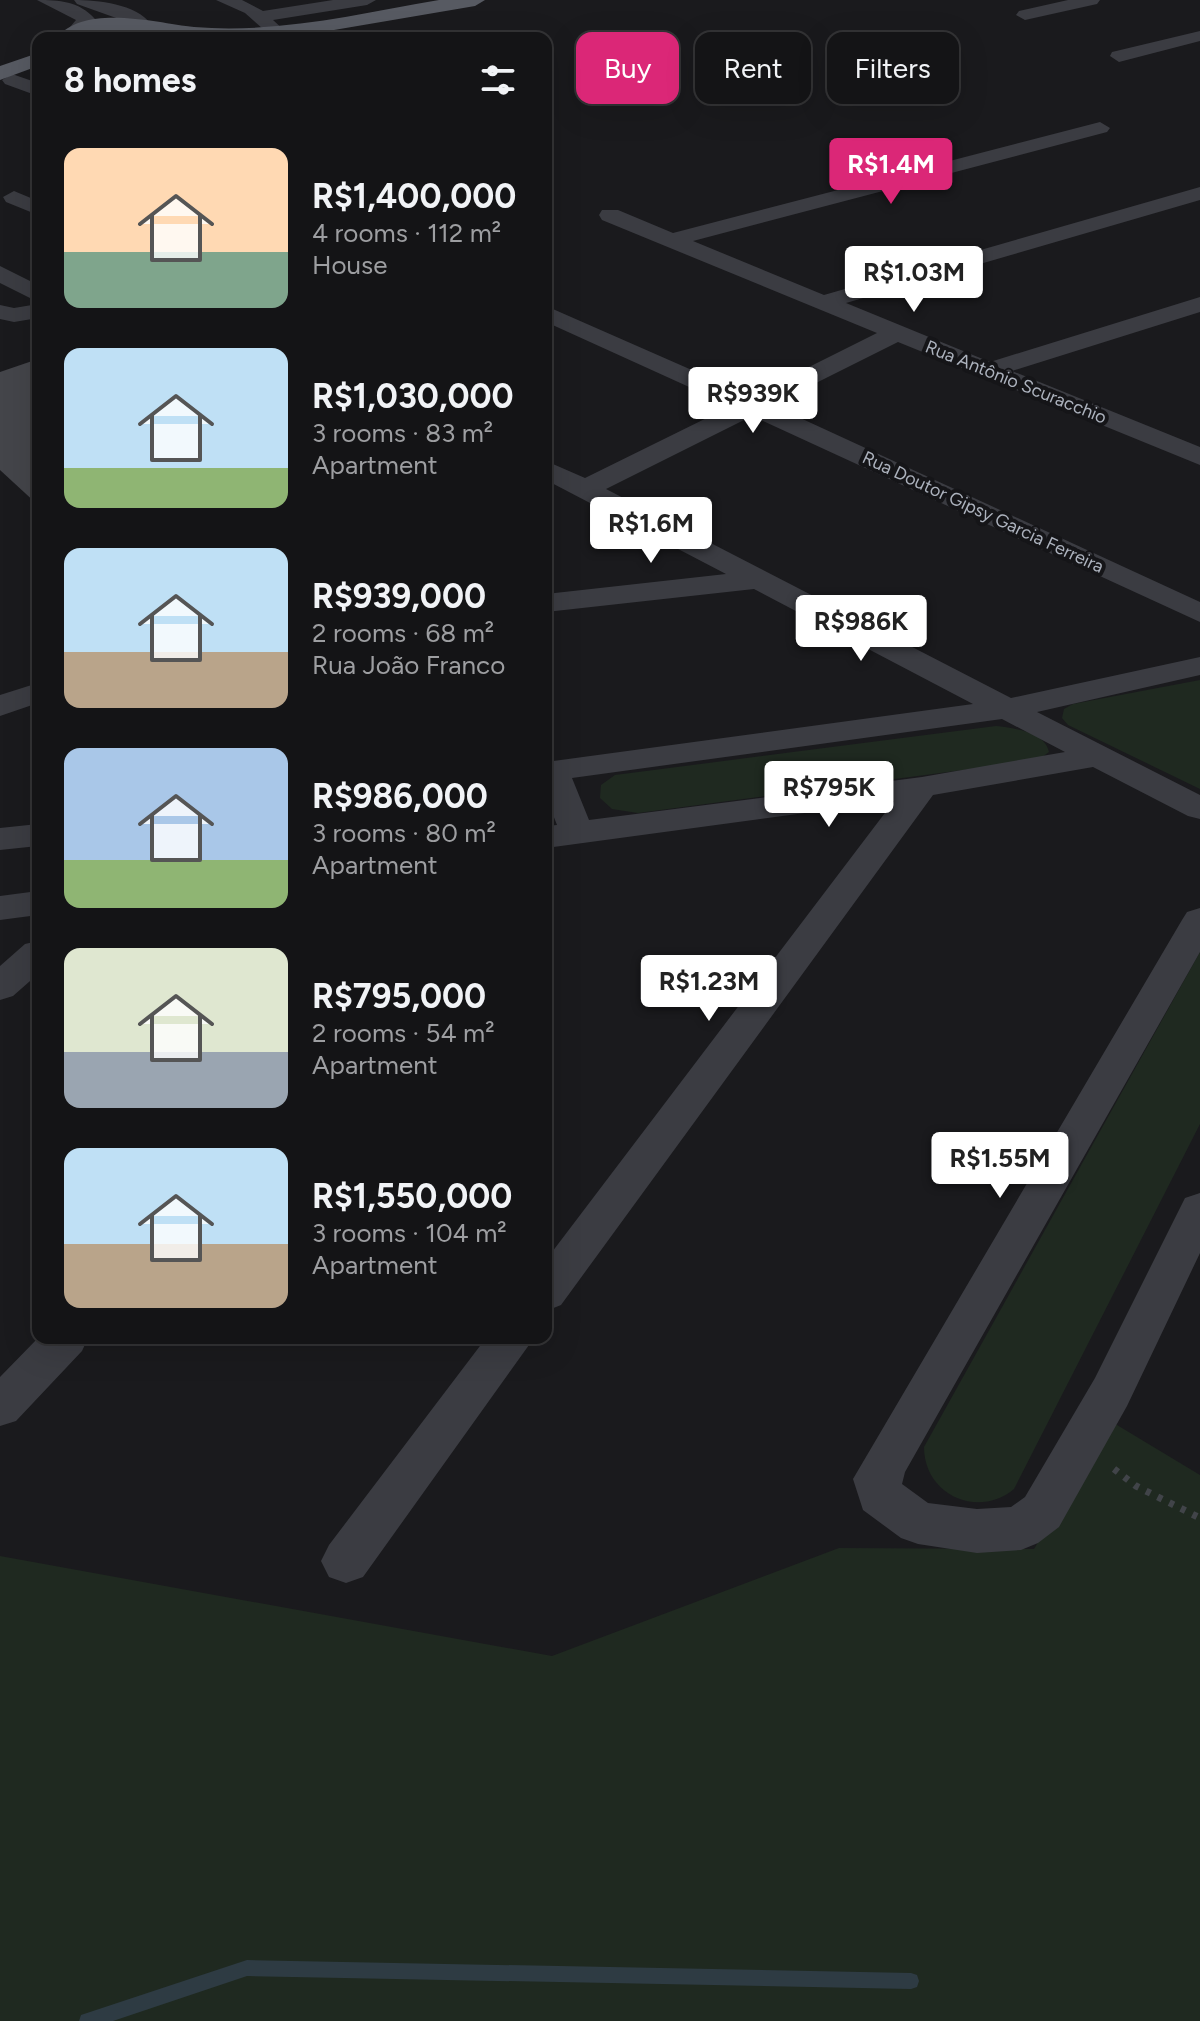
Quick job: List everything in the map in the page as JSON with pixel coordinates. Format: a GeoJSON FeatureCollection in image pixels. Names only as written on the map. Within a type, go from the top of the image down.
{"type":"FeatureCollection","features":[{"type":"Feature","properties":{"kind":"main road"},"geometry":{"type":"LineString","coordinates":[[232,32],[263,22],[475,0]]}},
{"type":"Feature","properties":{"kind":"main road"},"geometry":{"type":"LineString","coordinates":[[86,32],[114,25],[142,24],[163,32]]}},
{"type":"Feature","properties":{"kind":"main road"},"geometry":{"type":"LineString","coordinates":[[7,76],[32,62]]}},
{"type":"Feature","properties":{"kind":"main road"},"geometry":{"type":"LineString","coordinates":[[7,76],[32,76]]}},
{"type":"Feature","properties":{"kind":"street"},"geometry":{"type":"LineString","coordinates":[[46,0],[75,11],[86,19],[74,32]]}},
{"type":"Feature","properties":{"kind":"street"},"geometry":{"type":"LineString","coordinates":[[83,0],[139,20],[142,24]]}},
{"type":"Feature","properties":{"kind":"street"},"geometry":{"type":"LineString","coordinates":[[225,0],[263,22],[367,0]]}},
{"type":"Feature","properties":{"kind":"street"},"geometry":{"type":"LineString","coordinates":[[1025,15],[1091,0]]}},
{"type":"Feature","properties":{"kind":"street"},"geometry":{"type":"LineString","coordinates":[[1119,56],[1200,36]]}},
{"type":"Feature","properties":{"kind":"street"},"geometry":{"type":"LineString","coordinates":[[7,76],[32,87]]}},
{"type":"Feature","properties":{"kind":"street"},"geometry":{"type":"LineString","coordinates":[[672,240],[1100,128]]}},
{"type":"Feature","properties":{"kind":"street"},"geometry":{"type":"LineString","coordinates":[[824,302],[1200,193]]}},
{"type":"Feature","properties":{"kind":"street"},"geometry":{"type":"LineString","coordinates":[[14,197],[32,206]]}},
{"type":"Feature","properties":{"kind":"street","name":"Rua Antônio Scuracchio"},"geometry":{"type":"LineString","coordinates":[[610,215],[1200,457]]}},
{"type":"Feature","properties":{"kind":"street"},"geometry":{"type":"LineString","coordinates":[[1,287],[18,296],[32,296]]}},
{"type":"Feature","properties":{"kind":"street"},"geometry":{"type":"LineString","coordinates":[[989,370],[1200,304]]}},
{"type":"Feature","properties":{"kind":"street"},"geometry":{"type":"LineString","coordinates":[[0,312],[14,315],[32,312]]}},
{"type":"Feature","properties":{"kind":"street","name":"Rua Doutor Gipsy Garcia Ferreira"},"geometry":{"type":"LineString","coordinates":[[552,316],[1200,613]]}},
{"type":"Feature","properties":{"kind":"street"},"geometry":{"type":"LineString","coordinates":[[585,489],[897,333]]}},
{"type":"Feature","properties":{"kind":"street"},"geometry":{"type":"LineString","coordinates":[[552,472],[1200,809]]}},
{"type":"Feature","properties":{"kind":"street"},"geometry":{"type":"LineString","coordinates":[[552,602],[762,579]]}},
{"type":"Feature","properties":{"kind":"street"},"geometry":{"type":"LineString","coordinates":[[552,772],[1006,709],[1200,666]]}},
{"type":"Feature","properties":{"kind":"street"},"geometry":{"type":"LineString","coordinates":[[552,788],[561,835],[922,787],[1099,756]]}},
{"type":"Feature","properties":{"kind":"street"},"geometry":{"type":"LineString","coordinates":[[552,1285],[922,787]]}},
{"type":"Feature","properties":{"kind":"street"},"geometry":{"type":"LineString","coordinates":[[0,839],[32,836]]}},
{"type":"Feature","properties":{"kind":"street"},"geometry":{"type":"LineString","coordinates":[[0,908],[32,904]]}},
{"type":"Feature","properties":{"kind":"street"},"geometry":{"type":"LineString","coordinates":[[1200,920],[888,1458],[877,1479],[880,1495],[918,1523],[977,1531],[1021,1528],[1042,1512],[1111,1392],[1200,1209]]}},
{"type":"Feature","properties":{"kind":"street"},"geometry":{"type":"LineString","coordinates":[[0,987],[32,958]]}},
{"type":"Feature","properties":{"kind":"street"},"geometry":{"type":"LineString","coordinates":[[0,1407],[60,1344]]}},
{"type":"Feature","properties":{"kind":"street"},"geometry":{"type":"LineString","coordinates":[[346,1561],[508,1344]]}},
{"type":"Feature","properties":{"kind":"path"},"geometry":{"type":"LineString","coordinates":[[1110,1462],[1116,1473],[1136,1486],[1200,1518]]}},
{"type":"Feature","properties":{"kind":"green space"},"geometry":{"type":"Polygon","coordinates":[[[1200,680],[1200,789],[1068,725],[1062,718],[1064,709],[1073,704],[1200,680]]]}},
{"type":"Feature","properties":{"kind":"green space"},"geometry":{"type":"Polygon","coordinates":[[[996,726],[1035,736],[1042,740],[1049,752],[1038,760],[638,813],[612,809],[600,798],[601,785],[615,775],[996,726]]]}},
{"type":"Feature","properties":{"kind":"green space"},"geometry":{"type":"Polygon","coordinates":[[[1200,952],[1200,1124],[1014,1489],[1000,1498],[985,1502],[970,1502],[956,1497],[933,1478],[926,1464],[924,1447],[1200,952]]]}},
{"type":"Feature","properties":{"kind":"green space"},"geometry":{"type":"Polygon","coordinates":[[[1112,1422],[1200,1475],[1200,2021],[0,2021],[0,1556],[552,1656],[839,1548],[1034,1549],[1112,1422]]]}},
{"type":"Feature","properties":{"kind":"building"},"geometry":{"type":"Polygon","coordinates":[[[32,361],[32,499],[0,470],[0,372],[32,361]]]}},
{"type":"Feature","properties":{"kind":"waterway"},"geometry":{"type":"LineString","coordinates":[[87,2021],[247,1968],[911,1981]]}}]}
